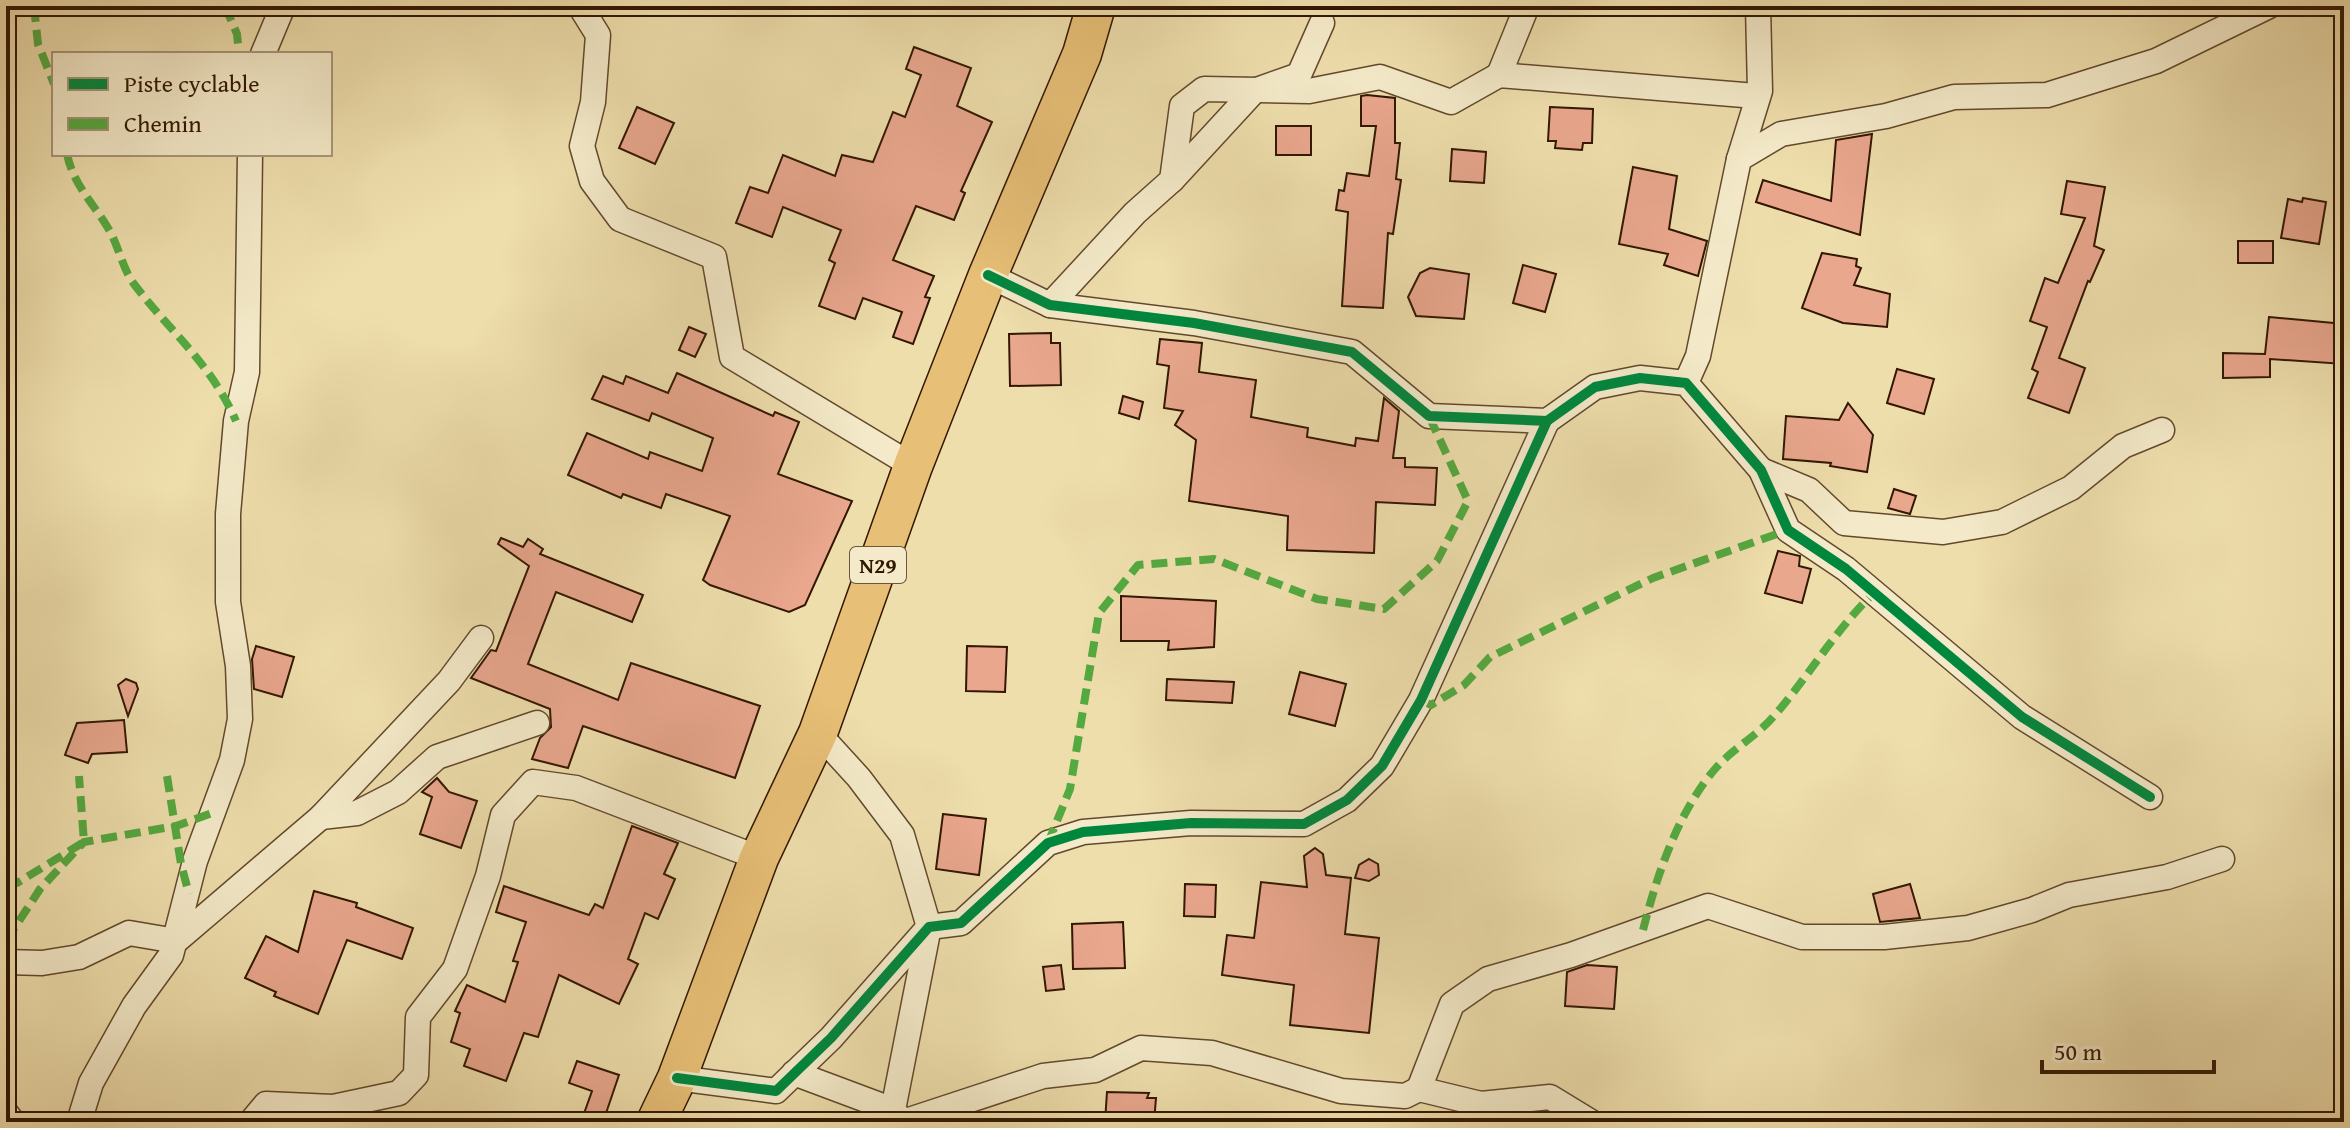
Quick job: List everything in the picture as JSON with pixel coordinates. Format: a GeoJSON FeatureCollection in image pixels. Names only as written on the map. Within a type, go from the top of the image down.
{"type":"FeatureCollection","features":[{"type":"Feature","properties":{"kind":"main road","name":"N29"},"geometry":{"type":"LineString","coordinates":[[656,1122],[677,1078],[759,858],[818,733],[913,466],[988,275],[1082,54],[1096,6]]}},
{"type":"Feature","properties":{"kind":"street"},"geometry":{"type":"LineString","coordinates":[[264,52],[283,6]]}},
{"type":"Feature","properties":{"kind":"street"},"geometry":{"type":"LineString","coordinates":[[580,6],[598,35],[593,102],[582,146],[592,181],[609,206],[620,219],[714,257],[732,357],[913,466]]}},
{"type":"Feature","properties":{"kind":"street"},"geometry":{"type":"LineString","coordinates":[[1499,75],[1527,6]]}},
{"type":"Feature","properties":{"kind":"street"},"geometry":{"type":"LineString","coordinates":[[1686,383],[1698,356],[1739,159],[1760,91],[1758,6]]}},
{"type":"Feature","properties":{"kind":"street"},"geometry":{"type":"LineString","coordinates":[[1739,159],[1781,134],[1886,116],[1954,97],[2047,95],[2156,61],[2269,6]]}},
{"type":"Feature","properties":{"kind":"street"},"geometry":{"type":"LineString","coordinates":[[1050,305],[1254,91],[1299,75],[1322,23]]}},
{"type":"Feature","properties":{"kind":"street"},"geometry":{"type":"LineString","coordinates":[[1172,180],[1182,106],[1204,89],[1309,91],[1380,77],[1451,102],[1499,75],[1756,96]]}},
{"type":"Feature","properties":{"kind":"street"},"geometry":{"type":"LineString","coordinates":[[79,1122],[91,1083],[176,941],[195,861],[232,760],[240,719],[238,666],[228,602],[228,514],[236,421],[247,372],[250,156]]}},
{"type":"Feature","properties":{"kind":"street"},"geometry":{"type":"LineString","coordinates":[[988,275],[1050,305],[1194,323],[1352,352],[1429,416],[1547,421]]}},
{"type":"Feature","properties":{"kind":"street"},"geometry":{"type":"LineString","coordinates":[[677,1078],[776,1091],[831,1038],[929,927],[961,923],[1048,843],[1083,832],[1191,823],[1304,824],[1347,800],[1382,766],[1421,700],[1547,421],[1595,387],[1640,378],[1686,383],[1761,470],[1788,530],[1846,569],[2022,717],[2150,797]]}},
{"type":"Feature","properties":{"kind":"street"},"geometry":{"type":"LineString","coordinates":[[1761,470],[1809,490],[1844,523],[1943,532],[2002,522],[2071,488],[2123,446],[2162,430]]}},
{"type":"Feature","properties":{"kind":"street"},"geometry":{"type":"LineString","coordinates":[[176,941],[321,817],[449,681],[481,638]]}},
{"type":"Feature","properties":{"kind":"street"},"geometry":{"type":"LineString","coordinates":[[321,817],[357,813],[398,792],[437,757],[537,723]]}},
{"type":"Feature","properties":{"kind":"street"},"geometry":{"type":"LineString","coordinates":[[818,733],[859,778],[902,835],[929,927],[900,1118]]}},
{"type":"Feature","properties":{"kind":"street"},"geometry":{"type":"LineString","coordinates":[[251,1122],[266,1104],[333,1107],[399,1093],[416,1075],[418,1017],[455,969],[488,876],[503,815],[533,782],[576,788],[759,858]]}},
{"type":"Feature","properties":{"kind":"street"},"geometry":{"type":"LineString","coordinates":[[1419,1089],[1452,1004],[1488,979],[1571,955],[1708,906],[1802,937],[1884,937],[1968,928],[2032,910],[2069,895],[2167,877],[2222,859]]}},
{"type":"Feature","properties":{"kind":"street"},"geometry":{"type":"LineString","coordinates":[[6,962],[42,963],[79,957],[129,933],[176,941]]}},
{"type":"Feature","properties":{"kind":"street"},"geometry":{"type":"LineString","coordinates":[[794,1073],[900,1118],[1043,1076],[1095,1070],[1141,1048],[1212,1053],[1341,1091],[1405,1096],[1419,1089],[1481,1104],[1550,1097],[1591,1122]]}},
{"type":"Feature","properties":{"kind":"street"},"geometry":{"type":"LineString","coordinates":[[6,1113],[13,1122]]}},
{"type":"Feature","properties":{"kind":"building"},"geometry":{"type":"Polygon","coordinates":[[[914,47],[971,68],[957,106],[992,122],[961,191],[965,193],[954,220],[916,206],[893,260],[934,276],[925,297],[930,298],[913,344],[893,337],[902,312],[863,298],[855,319],[819,306],[835,263],[829,260],[841,230],[783,207],[772,237],[736,223],[750,187],[768,193],[783,155],[835,176],[842,155],[873,162],[893,112],[905,117],[921,75],[906,69],[914,47]]]}},
{"type":"Feature","properties":{"kind":"building"},"geometry":{"type":"Polygon","coordinates":[[[1361,96],[1395,98],[1395,143],[1400,143],[1396,179],[1401,180],[1393,234],[1388,233],[1383,308],[1342,306],[1348,212],[1336,210],[1339,190],[1344,191],[1347,173],[1369,176],[1376,126],[1361,126],[1361,96]]]}},
{"type":"Feature","properties":{"kind":"building"},"geometry":{"type":"Polygon","coordinates":[[[637,107],[674,123],[655,164],[619,148],[637,107]]]}},
{"type":"Feature","properties":{"kind":"building"},"geometry":{"type":"Polygon","coordinates":[[[1550,107],[1593,109],[1592,143],[1583,143],[1582,150],[1555,148],[1556,141],[1548,141],[1550,107]]]}},
{"type":"Feature","properties":{"kind":"building"},"geometry":{"type":"Polygon","coordinates":[[[1276,126],[1311,126],[1311,155],[1276,155],[1276,126]]]}},
{"type":"Feature","properties":{"kind":"building"},"geometry":{"type":"Polygon","coordinates":[[[1872,134],[1860,235],[1756,202],[1763,180],[1831,201],[1836,140],[1872,134]]]}},
{"type":"Feature","properties":{"kind":"building"},"geometry":{"type":"Polygon","coordinates":[[[1452,149],[1486,152],[1484,183],[1450,181],[1452,149]]]}},
{"type":"Feature","properties":{"kind":"building"},"geometry":{"type":"Polygon","coordinates":[[[1633,167],[1677,176],[1669,229],[1707,241],[1698,276],[1664,265],[1668,254],[1619,244],[1633,167]]]}},
{"type":"Feature","properties":{"kind":"building"},"geometry":{"type":"Polygon","coordinates":[[[2067,181],[2105,187],[2094,246],[2104,250],[2088,281],[2059,358],[2085,368],[2069,413],[2028,398],[2038,372],[2032,369],[2047,327],[2030,321],[2045,278],[2058,283],[2085,218],[2061,214],[2067,181]]]}},
{"type":"Feature","properties":{"kind":"building"},"geometry":{"type":"Polygon","coordinates":[[[2303,198],[2326,202],[2319,244],[2281,238],[2288,199],[2302,202],[2303,198]]]}},
{"type":"Feature","properties":{"kind":"building"},"geometry":{"type":"Polygon","coordinates":[[[2238,241],[2273,241],[2273,263],[2238,263],[2238,241]]]}},
{"type":"Feature","properties":{"kind":"building"},"geometry":{"type":"Polygon","coordinates":[[[1822,253],[1857,259],[1856,266],[1861,268],[1854,285],[1890,294],[1887,327],[1843,323],[1802,308],[1822,253]]]}},
{"type":"Feature","properties":{"kind":"building"},"geometry":{"type":"Polygon","coordinates":[[[1523,265],[1556,274],[1545,312],[1513,303],[1523,265]]]}},
{"type":"Feature","properties":{"kind":"building"},"geometry":{"type":"Polygon","coordinates":[[[1430,268],[1469,274],[1464,319],[1416,316],[1408,297],[1420,273],[1430,268]]]}},
{"type":"Feature","properties":{"kind":"building"},"geometry":{"type":"Polygon","coordinates":[[[2269,317],[2344,324],[2344,364],[2270,359],[2270,377],[2223,378],[2223,353],[2265,354],[2269,317]]]}},
{"type":"Feature","properties":{"kind":"building"},"geometry":{"type":"Polygon","coordinates":[[[689,327],[706,334],[695,357],[679,350],[689,327]]]}},
{"type":"Feature","properties":{"kind":"building"},"geometry":{"type":"Polygon","coordinates":[[[1051,333],[1051,343],[1060,343],[1061,385],[1010,386],[1009,334],[1051,333]]]}},
{"type":"Feature","properties":{"kind":"building"},"geometry":{"type":"Polygon","coordinates":[[[1160,339],[1202,343],[1199,372],[1256,380],[1251,417],[1308,428],[1307,437],[1355,446],[1356,438],[1378,441],[1384,398],[1399,411],[1393,458],[1405,458],[1405,467],[1437,468],[1435,505],[1376,502],[1374,553],[1287,550],[1288,516],[1189,501],[1196,440],[1175,425],[1183,411],[1164,408],[1169,366],[1157,364],[1160,339]]]}},
{"type":"Feature","properties":{"kind":"building"},"geometry":{"type":"Polygon","coordinates":[[[1897,369],[1934,379],[1924,414],[1887,403],[1897,369]]]}},
{"type":"Feature","properties":{"kind":"building"},"geometry":{"type":"Polygon","coordinates":[[[677,373],[773,416],[775,412],[799,422],[778,474],[852,501],[805,605],[789,612],[703,580],[730,516],[666,494],[661,508],[623,494],[621,498],[568,475],[587,433],[648,459],[650,452],[702,471],[713,438],[652,413],[649,421],[592,399],[603,376],[623,384],[626,376],[668,393],[677,373]]]}},
{"type":"Feature","properties":{"kind":"building"},"geometry":{"type":"Polygon","coordinates":[[[1123,396],[1143,402],[1139,419],[1119,413],[1123,396]]]}},
{"type":"Feature","properties":{"kind":"building"},"geometry":{"type":"Polygon","coordinates":[[[1848,403],[1873,435],[1867,472],[1830,466],[1831,463],[1783,459],[1786,416],[1839,420],[1848,403]]]}},
{"type":"Feature","properties":{"kind":"building"},"geometry":{"type":"Polygon","coordinates":[[[1894,489],[1916,496],[1910,514],[1888,508],[1894,489]]]}},
{"type":"Feature","properties":{"kind":"building"},"geometry":{"type":"Polygon","coordinates":[[[501,538],[523,547],[528,539],[543,549],[540,554],[643,595],[632,622],[556,592],[528,664],[618,700],[631,663],[760,706],[735,778],[583,726],[568,768],[532,759],[540,738],[551,727],[550,709],[471,678],[491,650],[496,651],[529,566],[498,544],[501,538]]]}},
{"type":"Feature","properties":{"kind":"building"},"geometry":{"type":"Polygon","coordinates":[[[1778,551],[1800,556],[1799,566],[1811,569],[1802,603],[1765,593],[1778,551]]]}},
{"type":"Feature","properties":{"kind":"building"},"geometry":{"type":"Polygon","coordinates":[[[1121,596],[1216,601],[1214,647],[1168,650],[1169,641],[1121,641],[1121,596]]]}},
{"type":"Feature","properties":{"kind":"building"},"geometry":{"type":"Polygon","coordinates":[[[256,646],[294,657],[282,697],[254,689],[252,659],[256,646]]]}},
{"type":"Feature","properties":{"kind":"building"},"geometry":{"type":"Polygon","coordinates":[[[967,646],[1007,647],[1005,692],[966,691],[967,646]]]}},
{"type":"Feature","properties":{"kind":"building"},"geometry":{"type":"Polygon","coordinates":[[[1300,672],[1346,684],[1335,726],[1289,714],[1300,672]]]}},
{"type":"Feature","properties":{"kind":"building"},"geometry":{"type":"Polygon","coordinates":[[[126,679],[136,683],[138,689],[128,716],[118,685],[126,679]]]}},
{"type":"Feature","properties":{"kind":"building"},"geometry":{"type":"Polygon","coordinates":[[[1167,679],[1234,682],[1232,703],[1166,700],[1167,679]]]}},
{"type":"Feature","properties":{"kind":"building"},"geometry":{"type":"Polygon","coordinates":[[[124,720],[127,752],[92,754],[88,763],[65,755],[77,723],[124,720]]]}},
{"type":"Feature","properties":{"kind":"building"},"geometry":{"type":"Polygon","coordinates":[[[437,778],[449,792],[477,801],[461,848],[420,834],[432,797],[422,792],[437,778]]]}},
{"type":"Feature","properties":{"kind":"building"},"geometry":{"type":"Polygon","coordinates":[[[943,814],[986,819],[979,875],[936,869],[943,814]]]}},
{"type":"Feature","properties":{"kind":"building"},"geometry":{"type":"Polygon","coordinates":[[[632,826],[678,843],[664,874],[675,879],[658,919],[645,913],[628,959],[638,964],[619,1004],[559,975],[538,1037],[524,1033],[506,1081],[464,1066],[470,1049],[451,1042],[460,1013],[455,1011],[467,985],[505,1002],[518,962],[513,961],[526,922],[496,912],[504,886],[589,915],[595,904],[603,908],[632,826]]]}},
{"type":"Feature","properties":{"kind":"building"},"geometry":{"type":"Polygon","coordinates":[[[1315,848],[1323,854],[1326,875],[1351,878],[1345,934],[1379,938],[1369,1033],[1290,1025],[1294,985],[1222,975],[1227,935],[1254,938],[1261,882],[1307,887],[1304,856],[1315,848]]]}},
{"type":"Feature","properties":{"kind":"building"},"geometry":{"type":"Polygon","coordinates":[[[1369,859],[1378,864],[1379,875],[1369,881],[1355,878],[1359,865],[1369,859]]]}},
{"type":"Feature","properties":{"kind":"building"},"geometry":{"type":"Polygon","coordinates":[[[1185,884],[1216,885],[1215,917],[1184,916],[1185,884]]]}},
{"type":"Feature","properties":{"kind":"building"},"geometry":{"type":"Polygon","coordinates":[[[1910,884],[1920,918],[1880,922],[1873,894],[1910,884]]]}},
{"type":"Feature","properties":{"kind":"building"},"geometry":{"type":"Polygon","coordinates":[[[314,891],[357,903],[356,907],[413,928],[402,959],[347,940],[318,1014],[274,996],[276,992],[245,978],[266,936],[298,952],[314,891]]]}},
{"type":"Feature","properties":{"kind":"building"},"geometry":{"type":"Polygon","coordinates":[[[1123,922],[1125,968],[1073,969],[1072,924],[1123,922]]]}},
{"type":"Feature","properties":{"kind":"building"},"geometry":{"type":"Polygon","coordinates":[[[1061,965],[1064,989],[1046,991],[1043,967],[1061,965]]]}},
{"type":"Feature","properties":{"kind":"building"},"geometry":{"type":"Polygon","coordinates":[[[1587,965],[1617,967],[1614,1009],[1565,1006],[1567,972],[1587,965]]]}},
{"type":"Feature","properties":{"kind":"building"},"geometry":{"type":"Polygon","coordinates":[[[577,1061],[619,1075],[603,1122],[581,1122],[592,1091],[569,1083],[577,1061]]]}},
{"type":"Feature","properties":{"kind":"building"},"geometry":{"type":"Polygon","coordinates":[[[1107,1092],[1149,1093],[1147,1098],[1156,1098],[1154,1122],[1105,1122],[1107,1092]]]}},
{"type":"Feature","properties":{"kind":"marked path"},"geometry":{"type":"LineString","coordinates":[[34,6],[38,44],[52,79]]}},
{"type":"Feature","properties":{"kind":"marked path"},"geometry":{"type":"LineString","coordinates":[[225,6],[237,34],[239,52]]}},
{"type":"Feature","properties":{"kind":"marked path"},"geometry":{"type":"LineString","coordinates":[[68,156],[84,193],[112,235],[130,278],[202,365],[236,421]]}},
{"type":"Feature","properties":{"kind":"marked path"},"geometry":{"type":"LineString","coordinates":[[1048,843],[1070,789],[1099,613],[1138,565],[1214,559],[1317,599],[1384,609],[1437,561],[1468,501],[1429,416]]}},
{"type":"Feature","properties":{"kind":"marked path"},"geometry":{"type":"LineString","coordinates":[[1421,700],[1431,705],[1464,685],[1490,657],[1653,578],[1788,530]]}},
{"type":"Feature","properties":{"kind":"marked path"},"geometry":{"type":"LineString","coordinates":[[1643,930],[1670,845],[1702,786],[1722,762],[1774,716],[1847,622],[1874,593]]}},
{"type":"Feature","properties":{"kind":"marked path"},"geometry":{"type":"LineString","coordinates":[[6,886],[17,883],[84,842],[79,776]]}},
{"type":"Feature","properties":{"kind":"marked path"},"geometry":{"type":"LineString","coordinates":[[167,776],[189,894]]}},
{"type":"Feature","properties":{"kind":"marked path"},"geometry":{"type":"LineString","coordinates":[[6,941],[40,889],[84,842],[176,826],[212,813]]}},
{"type":"Feature","properties":{"kind":"cycle path"},"geometry":{"type":"LineString","coordinates":[[988,275],[1050,305],[1194,323],[1352,352],[1429,416],[1547,421],[1595,387],[1640,378],[1686,383],[1761,470],[1788,530],[1846,569],[2022,717],[2150,797]]}},
{"type":"Feature","properties":{"kind":"cycle path"},"geometry":{"type":"LineString","coordinates":[[677,1078],[776,1091],[831,1038],[929,927],[961,923],[1048,843],[1083,832],[1191,823],[1304,824],[1347,800],[1382,766],[1421,700],[1547,421]]}}]}
